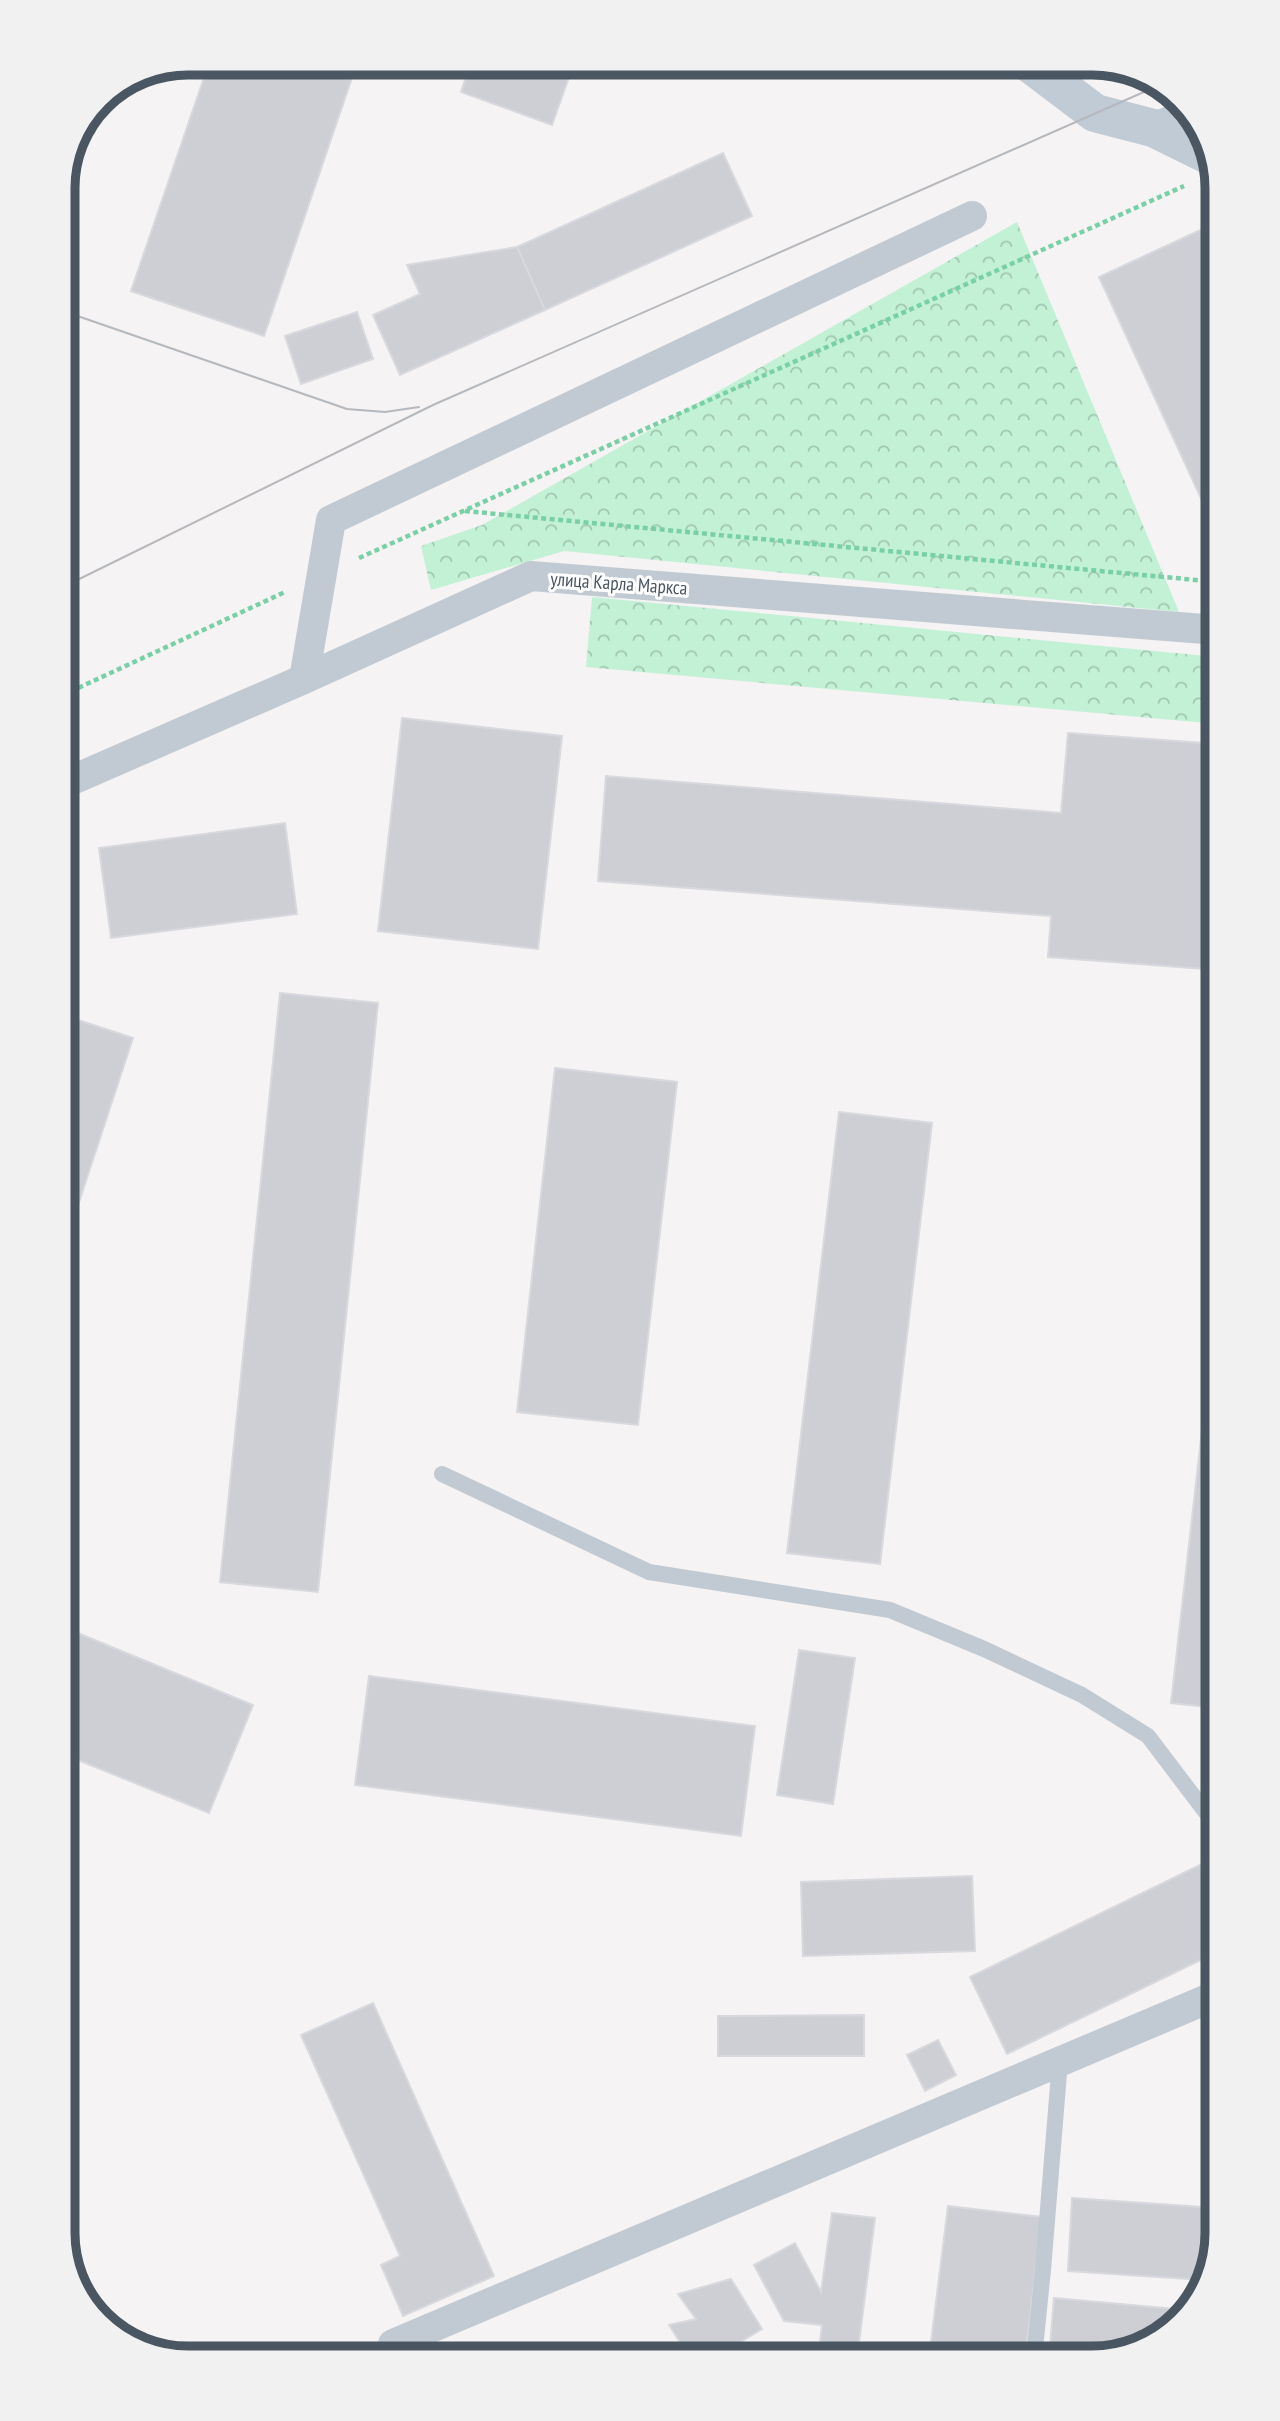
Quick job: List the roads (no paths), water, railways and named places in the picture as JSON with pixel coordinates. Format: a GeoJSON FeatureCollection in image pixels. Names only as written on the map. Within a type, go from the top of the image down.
{"type":"FeatureCollection","features":[{"type":"Feature","properties":{"kind":"main road"},"geometry":{"type":"LineString","coordinates":[[1045,75],[1095,113],[1170,121],[1195,143]]}},
{"type":"Feature","properties":{"kind":"street"},"geometry":{"type":"LineString","coordinates":[[304,678],[331,520],[972,216]]}},
{"type":"Feature","properties":{"kind":"street","name":"улица Карла Маркса"},"geometry":{"type":"LineString","coordinates":[[75,779],[531,576],[1205,629]]}},
{"type":"Feature","properties":{"kind":"street"},"geometry":{"type":"LineString","coordinates":[[393,2344],[1205,2000]]}},
{"type":"Feature","properties":{"kind":"lane"},"geometry":{"type":"LineString","coordinates":[[442,1475],[649,1572],[890,1610],[984,1649],[1082,1695],[1148,1736],[1205,1811]]}},
{"type":"Feature","properties":{"kind":"lane"},"geometry":{"type":"LineString","coordinates":[[1035,2346],[1060,2062]]}},
{"type":"Feature","properties":{"kind":"lane"},"geometry":{"type":"LineString","coordinates":[[388,2346],[393,2344]]}},
{"type":"Feature","properties":{"kind":"tram line"},"geometry":{"type":"LineString","coordinates":[[75,581],[433,405],[1148,90]]}},
{"type":"Feature","properties":{"kind":"tram line"},"geometry":{"type":"LineString","coordinates":[[75,315],[347,409],[385,412],[419,407]]}}]}
